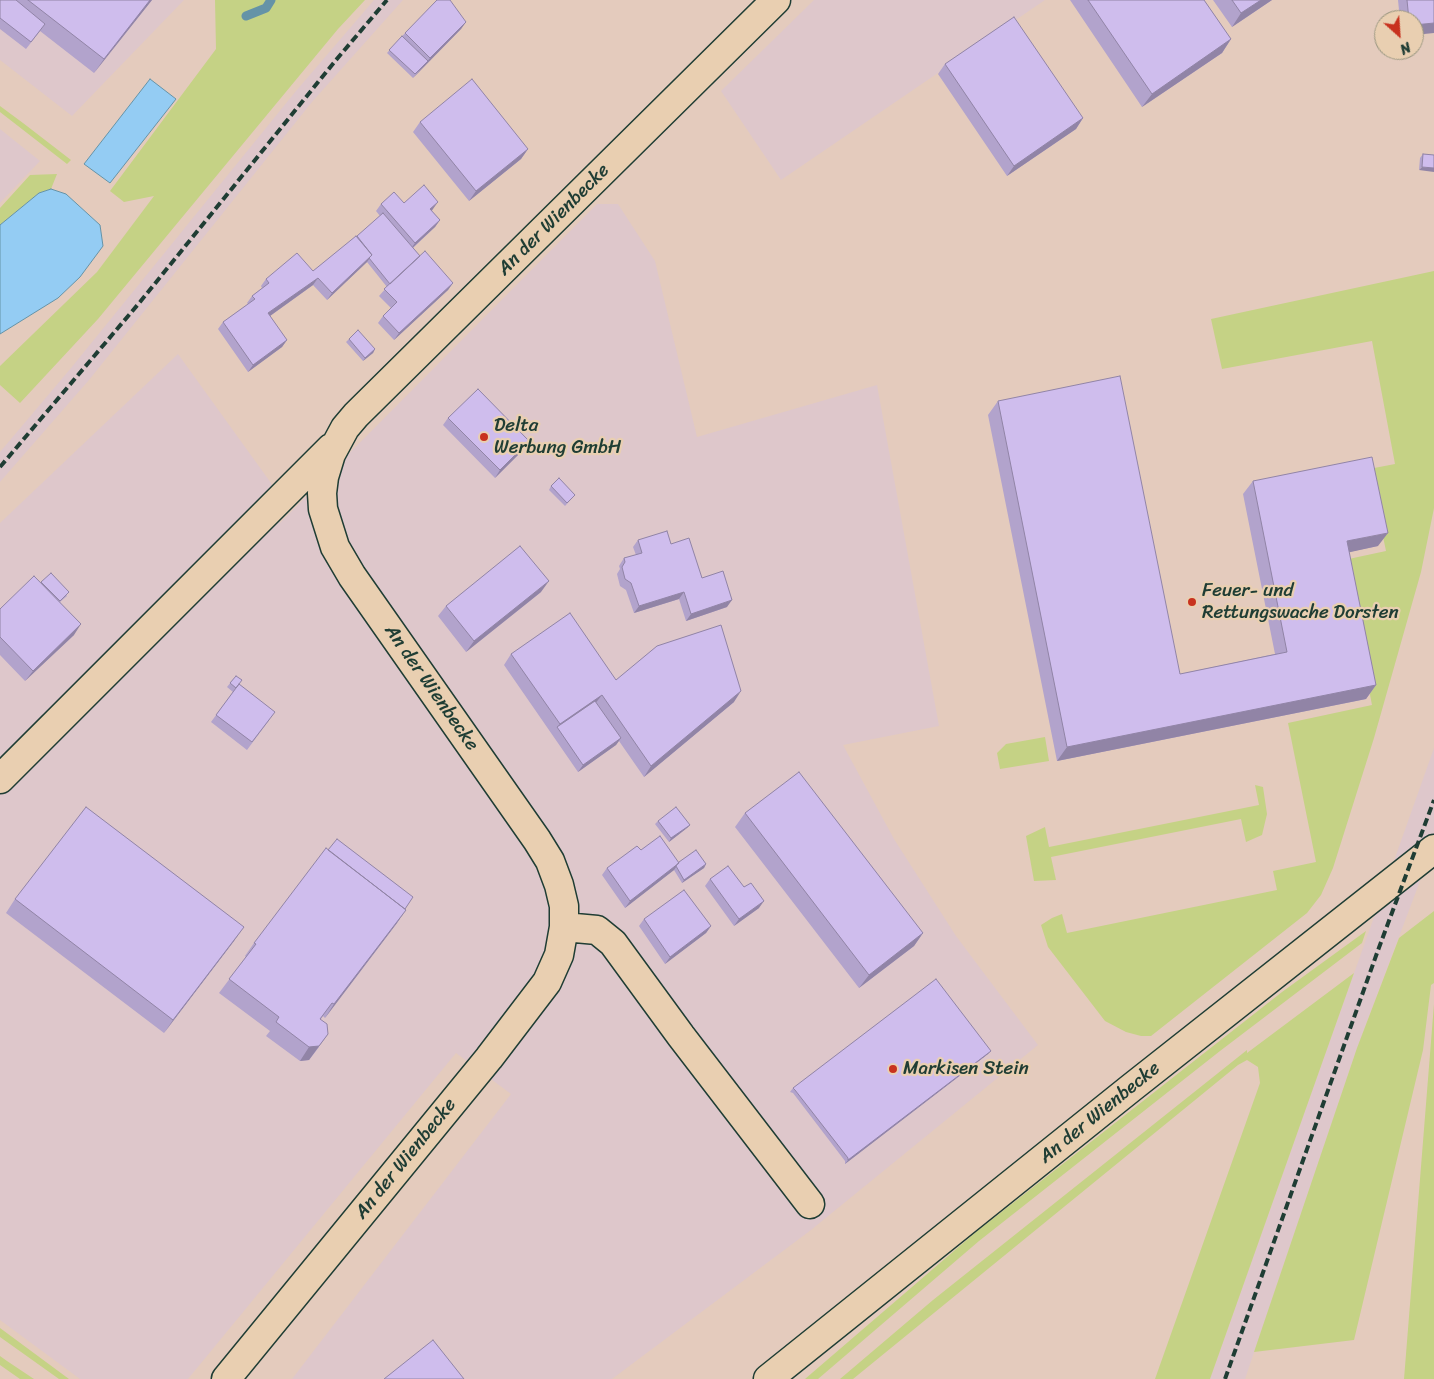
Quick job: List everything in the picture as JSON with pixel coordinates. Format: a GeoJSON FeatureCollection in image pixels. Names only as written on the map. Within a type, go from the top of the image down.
{"type":"FeatureCollection","features":[{"type":"Feature","properties":{"kind":"street","name":"An der Wienbecke"},"geometry":{"type":"LineString","coordinates":[[0,779],[336,443],[356,415],[776,0]]}},
{"type":"Feature","properties":{"kind":"street","name":"An der Wienbecke"},"geometry":{"type":"LineString","coordinates":[[226,1379],[494,1052],[547,982],[559,955],[564,927],[564,906],[550,861],[352,576],[335,547],[323,509],[322,493],[326,465],[336,443]]}},
{"type":"Feature","properties":{"kind":"street","name":"An der Wienbecke"},"geometry":{"type":"LineString","coordinates":[[768,1379],[1131,1088],[1434,849]]}},
{"type":"Feature","properties":{"kind":"street"},"geometry":{"type":"LineString","coordinates":[[564,927],[597,930],[614,943],[681,1036],[810,1204]]}},
{"type":"Feature","properties":{"kind":"shaded area"},"geometry":{"type":"Polygon","coordinates":[[[0,0],[184,0],[72,116],[0,60],[0,0]]]}},
{"type":"Feature","properties":{"kind":"shaded area"},"geometry":{"type":"Polygon","coordinates":[[[374,0],[403,0],[312,102],[89,380],[0,482],[0,452],[71,368],[296,91],[374,0]]]}},
{"type":"Feature","properties":{"kind":"shaded area"},"geometry":{"type":"Polygon","coordinates":[[[814,0],[1045,0],[781,180],[721,91],[814,0]]]}},
{"type":"Feature","properties":{"kind":"shaded area"},"geometry":{"type":"Polygon","coordinates":[[[0,129],[40,161],[0,203],[0,129]]]}},
{"type":"Feature","properties":{"kind":"shaded area"},"geometry":{"type":"Polygon","coordinates":[[[597,204],[618,204],[655,261],[697,437],[877,385],[939,726],[843,745],[894,839],[956,936],[1038,1045],[811,1230],[612,1379],[292,1379],[511,1094],[456,1053],[188,1379],[80,1379],[0,1320],[0,523],[178,354],[271,483],[280,523],[597,204]]]}},
{"type":"Feature","properties":{"kind":"shaded area"},"geometry":{"type":"Polygon","coordinates":[[[1434,748],[1434,844],[1357,1048],[1245,1379],[1210,1379],[1434,748]]]}},
{"type":"Feature","properties":{"kind":"green space"},"geometry":{"type":"Polygon","coordinates":[[[215,0],[365,0],[338,29],[98,319],[20,403],[0,385],[0,366],[97,272],[154,196],[124,202],[110,191],[216,49],[215,0]]]}},
{"type":"Feature","properties":{"kind":"green space"},"geometry":{"type":"Polygon","coordinates":[[[0,106],[71,160],[67,164],[0,112],[0,106]]]}},
{"type":"Feature","properties":{"kind":"green space"},"geometry":{"type":"Polygon","coordinates":[[[57,174],[51,189],[39,193],[0,225],[0,208],[30,175],[57,174]]]}},
{"type":"Feature","properties":{"kind":"green space"},"geometry":{"type":"Polygon","coordinates":[[[1434,271],[1434,508],[1421,572],[1374,738],[1333,868],[1321,895],[1307,913],[1151,1036],[1141,1036],[1126,1032],[1105,1021],[1048,947],[1041,925],[1062,914],[1067,933],[1277,890],[1273,871],[1316,862],[1288,723],[1372,705],[1344,560],[1386,551],[1369,469],[1395,464],[1372,341],[1222,369],[1211,319],[1434,271]]]}},
{"type":"Feature","properties":{"kind":"green space"},"geometry":{"type":"Polygon","coordinates":[[[1045,737],[1049,761],[1000,769],[997,753],[1006,744],[1045,737]]]}},
{"type":"Feature","properties":{"kind":"green space"},"geometry":{"type":"Polygon","coordinates":[[[1255,785],[1263,787],[1267,814],[1262,835],[1246,842],[1241,819],[1051,857],[1056,880],[1034,881],[1026,836],[1045,827],[1049,847],[1259,805],[1255,785]]]}},
{"type":"Feature","properties":{"kind":"green space"},"geometry":{"type":"Polygon","coordinates":[[[1434,911],[1434,983],[1431,985],[1423,1050],[1354,1340],[1254,1352],[1357,1048],[1399,938],[1434,911]]]}},
{"type":"Feature","properties":{"kind":"green space"},"geometry":{"type":"Polygon","coordinates":[[[1366,931],[1362,943],[1220,1051],[979,1241],[818,1379],[805,1379],[976,1232],[1282,992],[1366,931]]]}},
{"type":"Feature","properties":{"kind":"green space"},"geometry":{"type":"Polygon","coordinates":[[[1354,973],[1210,1379],[1155,1379],[1260,1083],[1258,1067],[1247,1060],[1238,1065],[853,1379],[840,1379],[933,1300],[1247,1050],[1247,1053],[1354,973]]]}},
{"type":"Feature","properties":{"kind":"green space"},"geometry":{"type":"Polygon","coordinates":[[[1434,1004],[1434,1379],[1404,1379],[1434,1004]]]}},
{"type":"Feature","properties":{"kind":"green space"},"geometry":{"type":"Polygon","coordinates":[[[0,1328],[69,1379],[59,1379],[0,1337],[0,1328]]]}},
{"type":"Feature","properties":{"kind":"green space"},"geometry":{"type":"Polygon","coordinates":[[[0,1356],[34,1379],[20,1379],[0,1365],[0,1356]]]}},
{"type":"Feature","properties":{"kind":"water"},"geometry":{"type":"Polygon","coordinates":[[[150,79],[176,99],[110,183],[84,164],[150,79]]]}},
{"type":"Feature","properties":{"kind":"water"},"geometry":{"type":"Polygon","coordinates":[[[51,189],[66,194],[100,225],[103,246],[80,277],[58,298],[0,334],[0,225],[39,193],[51,189]]]}},
{"type":"Feature","properties":{"kind":"building"},"geometry":{"type":"Polygon","coordinates":[[[0,0],[16,0],[45,24],[31,42],[0,18],[0,0]]]}},
{"type":"Feature","properties":{"kind":"building"},"geometry":{"type":"Polygon","coordinates":[[[28,0],[150,0],[104,59],[28,0]]]}},
{"type":"Feature","properties":{"kind":"building"},"geometry":{"type":"Polygon","coordinates":[[[437,0],[450,0],[466,22],[430,58],[405,33],[437,0]]]}},
{"type":"Feature","properties":{"kind":"building"},"geometry":{"type":"Polygon","coordinates":[[[1088,0],[1204,0],[1231,39],[1152,94],[1088,0]]]}},
{"type":"Feature","properties":{"kind":"building"},"geometry":{"type":"Polygon","coordinates":[[[1232,0],[1261,0],[1241,13],[1232,0]]]}},
{"type":"Feature","properties":{"kind":"building"},"geometry":{"type":"Polygon","coordinates":[[[1407,0],[1434,0],[1434,23],[1424,24],[1424,10],[1408,10],[1407,0]]]}},
{"type":"Feature","properties":{"kind":"building"},"geometry":{"type":"Polygon","coordinates":[[[1014,17],[1083,118],[1014,166],[945,64],[1014,17]]]}},
{"type":"Feature","properties":{"kind":"building"},"geometry":{"type":"Polygon","coordinates":[[[402,36],[428,61],[415,74],[389,50],[402,36]]]}},
{"type":"Feature","properties":{"kind":"building"},"geometry":{"type":"Polygon","coordinates":[[[472,79],[528,149],[476,191],[420,122],[472,79]]]}},
{"type":"Feature","properties":{"kind":"building"},"geometry":{"type":"Polygon","coordinates":[[[1423,154],[1434,155],[1434,168],[1422,167],[1423,154]]]}},
{"type":"Feature","properties":{"kind":"building"},"geometry":{"type":"Polygon","coordinates":[[[424,185],[438,202],[430,209],[440,220],[415,243],[381,204],[394,192],[404,203],[424,185]]]}},
{"type":"Feature","properties":{"kind":"building"},"geometry":{"type":"Polygon","coordinates":[[[383,213],[420,256],[390,284],[369,258],[372,255],[357,236],[383,213]]]}},
{"type":"Feature","properties":{"kind":"building"},"geometry":{"type":"Polygon","coordinates":[[[356,236],[372,255],[332,293],[318,278],[268,313],[287,340],[253,365],[223,322],[255,299],[252,296],[269,283],[266,279],[297,253],[313,271],[356,236]]]}},
{"type":"Feature","properties":{"kind":"building"},"geometry":{"type":"Polygon","coordinates":[[[425,251],[453,283],[399,333],[383,316],[397,302],[384,289],[425,251]]]}},
{"type":"Feature","properties":{"kind":"building"},"geometry":{"type":"Polygon","coordinates":[[[358,330],[375,349],[365,358],[349,339],[358,330]]]}},
{"type":"Feature","properties":{"kind":"building","name":"Feuer- und Rettungswache Dorsten"},"geometry":{"type":"Polygon","coordinates":[[[1120,376],[1180,674],[1287,652],[1253,481],[1372,457],[1388,533],[1347,541],[1376,685],[1067,747],[998,401],[1120,376]]]}},
{"type":"Feature","properties":{"kind":"building","name":"Delta Werbung GmbH"},"geometry":{"type":"Polygon","coordinates":[[[478,389],[529,441],[500,470],[448,418],[478,389]]]}},
{"type":"Feature","properties":{"kind":"building"},"geometry":{"type":"Polygon","coordinates":[[[559,478],[575,495],[567,503],[551,486],[559,478]]]}},
{"type":"Feature","properties":{"kind":"building"},"geometry":{"type":"Polygon","coordinates":[[[667,531],[671,544],[689,538],[702,578],[723,571],[732,600],[691,614],[684,592],[639,606],[631,583],[625,579],[622,567],[625,562],[624,558],[642,553],[638,540],[667,531]]]}},
{"type":"Feature","properties":{"kind":"building"},"geometry":{"type":"Polygon","coordinates":[[[520,546],[549,581],[474,641],[446,606],[520,546]]]}},
{"type":"Feature","properties":{"kind":"building"},"geometry":{"type":"Polygon","coordinates":[[[51,573],[69,592],[60,601],[41,582],[51,573]]]}},
{"type":"Feature","properties":{"kind":"building"},"geometry":{"type":"Polygon","coordinates":[[[34,576],[81,624],[33,671],[0,637],[0,609],[34,576]]]}},
{"type":"Feature","properties":{"kind":"building"},"geometry":{"type":"Polygon","coordinates":[[[570,613],[616,680],[657,646],[721,625],[741,691],[651,766],[602,695],[560,724],[511,654],[570,613]]]}},
{"type":"Feature","properties":{"kind":"building"},"geometry":{"type":"Polygon","coordinates":[[[236,676],[242,680],[236,688],[230,683],[236,676]]]}},
{"type":"Feature","properties":{"kind":"building"},"geometry":{"type":"Polygon","coordinates":[[[239,684],[275,712],[252,742],[216,715],[239,684]]]}},
{"type":"Feature","properties":{"kind":"building"},"geometry":{"type":"Polygon","coordinates":[[[595,701],[621,738],[583,765],[557,727],[595,701]]]}},
{"type":"Feature","properties":{"kind":"building"},"geometry":{"type":"Polygon","coordinates":[[[799,772],[923,933],[869,975],[745,813],[799,772]]]}},
{"type":"Feature","properties":{"kind":"building"},"geometry":{"type":"Polygon","coordinates":[[[86,807],[244,927],[173,1020],[15,899],[86,807]]]}},
{"type":"Feature","properties":{"kind":"building"},"geometry":{"type":"Polygon","coordinates":[[[676,807],[690,825],[671,838],[658,821],[676,807]]]}},
{"type":"Feature","properties":{"kind":"building"},"geometry":{"type":"Polygon","coordinates":[[[660,836],[679,863],[630,901],[607,868],[637,846],[641,850],[660,836]]]}},
{"type":"Feature","properties":{"kind":"building"},"geometry":{"type":"Polygon","coordinates":[[[337,839],[413,897],[405,909],[328,850],[337,839]]]}},
{"type":"Feature","properties":{"kind":"building"},"geometry":{"type":"Polygon","coordinates":[[[326,848],[406,910],[334,1004],[332,1003],[320,1019],[327,1024],[328,1034],[319,1046],[309,1047],[276,1022],[279,1017],[229,979],[326,848]]]}},
{"type":"Feature","properties":{"kind":"building"},"geometry":{"type":"Polygon","coordinates":[[[696,850],[706,864],[684,880],[676,866],[696,850]]]}},
{"type":"Feature","properties":{"kind":"building"},"geometry":{"type":"Polygon","coordinates":[[[728,866],[744,887],[751,883],[764,901],[739,919],[710,879],[728,866]]]}},
{"type":"Feature","properties":{"kind":"building"},"geometry":{"type":"Polygon","coordinates":[[[684,890],[711,926],[670,957],[644,919],[684,890]]]}},
{"type":"Feature","properties":{"kind":"building"},"geometry":{"type":"Polygon","coordinates":[[[936,979],[991,1051],[848,1160],[793,1088],[936,979]]]}},
{"type":"Feature","properties":{"kind":"building"},"geometry":{"type":"Polygon","coordinates":[[[433,1340],[464,1379],[384,1379],[433,1340]]]}},
{"type":"Feature","properties":{"kind":"waterway"},"geometry":{"type":"LineString","coordinates":[[246,16],[266,8],[271,0]]}},
{"type":"Feature","properties":{"kind":"railway"},"geometry":{"type":"LineString","coordinates":[[0,467],[140,302],[387,0]]}},
{"type":"Feature","properties":{"kind":"railway"},"geometry":{"type":"LineString","coordinates":[[1225,1379],[1377,953],[1434,800]]}},
{"type":"Feature","properties":{"kind":"place","name":"Delta Werbung GmbH"},"geometry":{"type":"Point","coordinates":[484,437]}},
{"type":"Feature","properties":{"kind":"place","name":"Feuer- und Rettungswache Dorsten"},"geometry":{"type":"Point","coordinates":[1192,602]}},
{"type":"Feature","properties":{"kind":"place","name":"Markisen Stein"},"geometry":{"type":"Point","coordinates":[893,1069]}}]}
